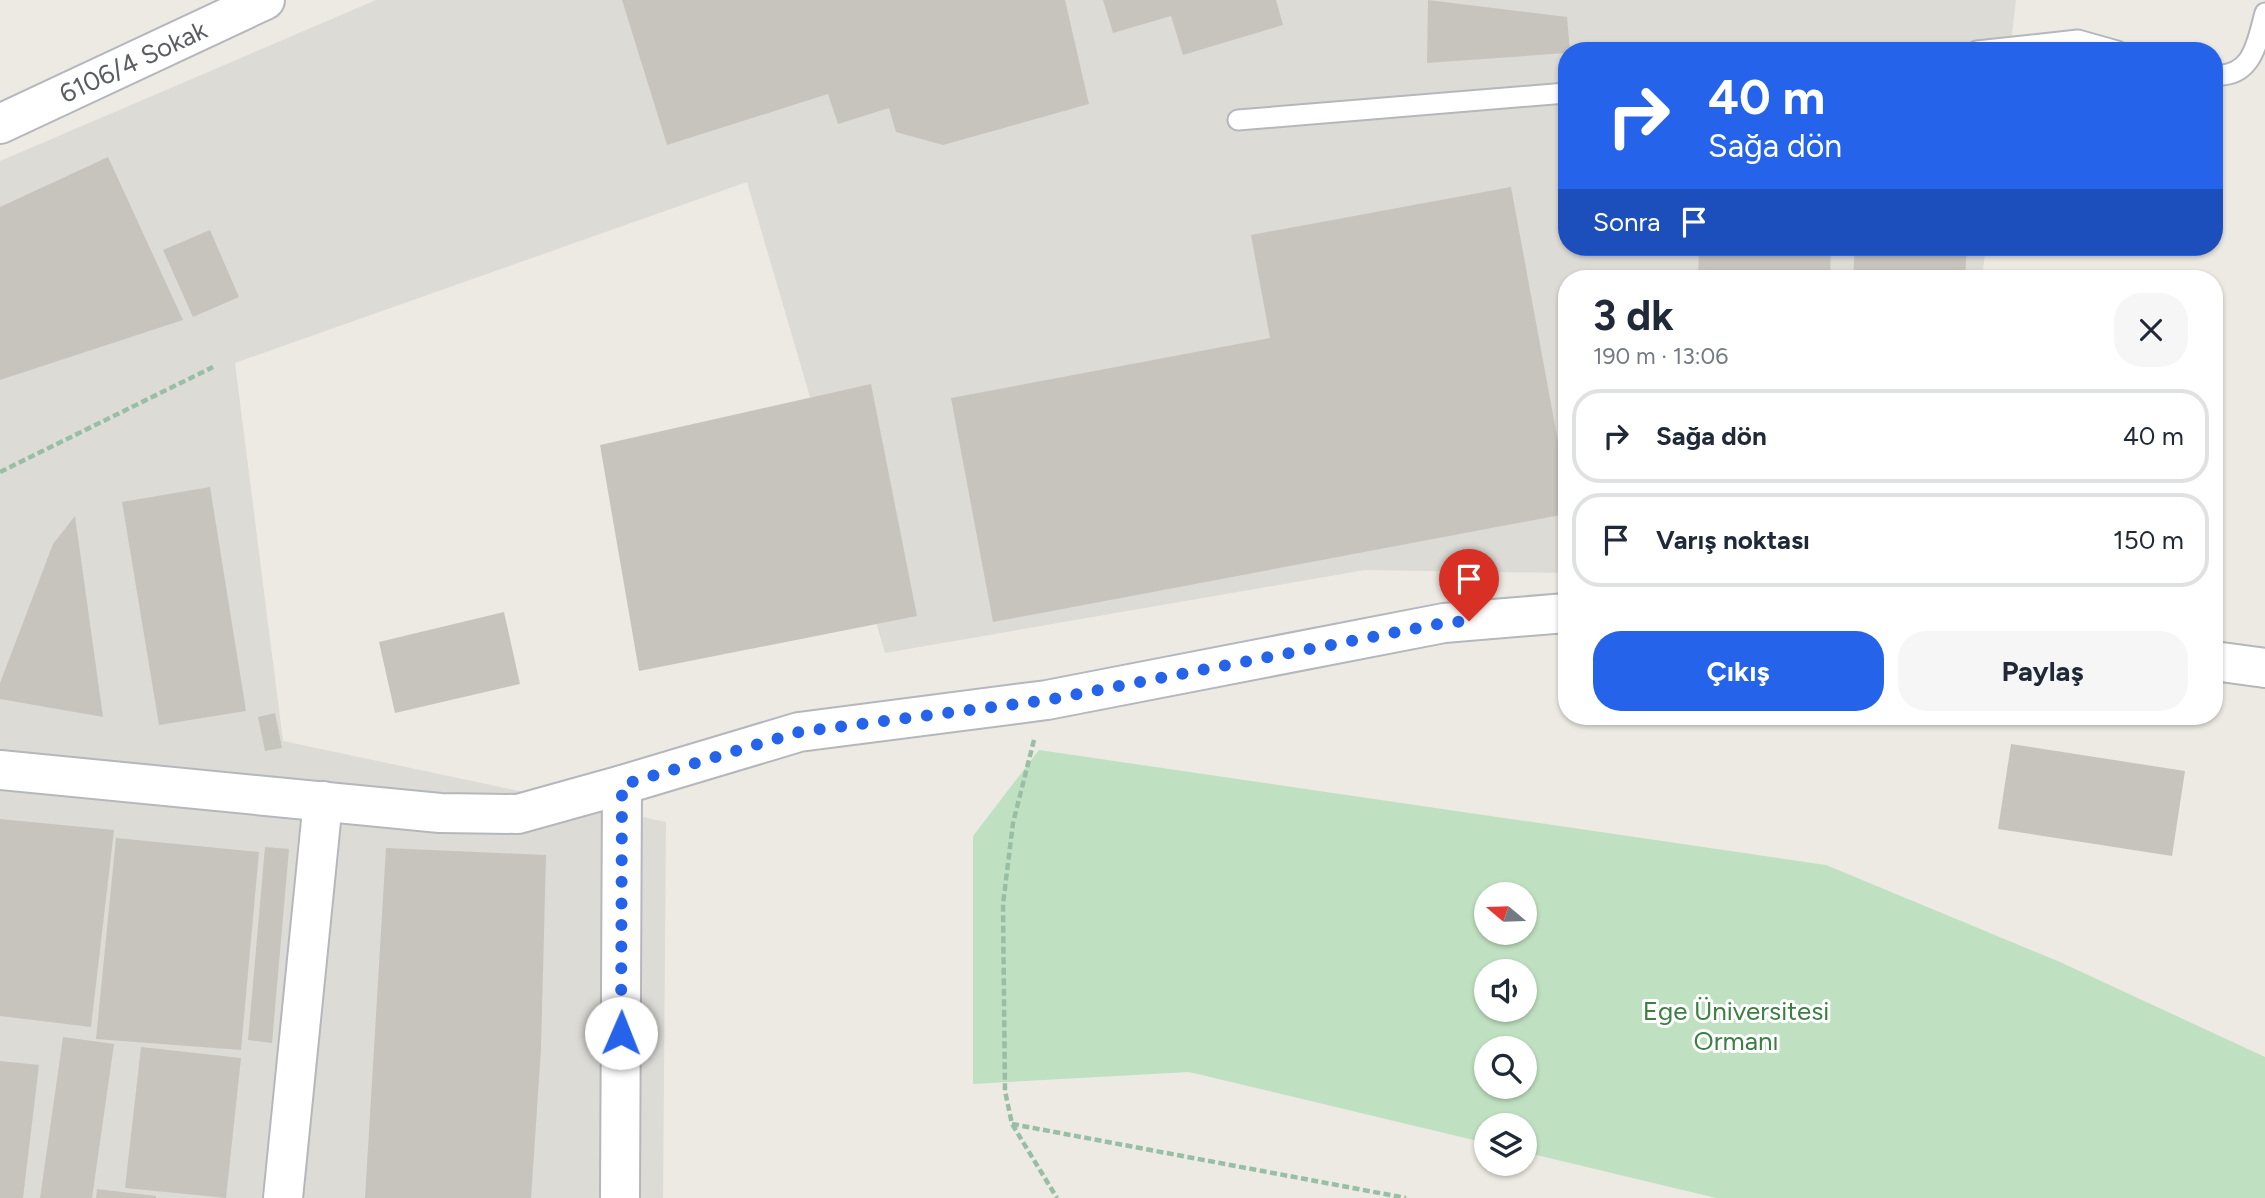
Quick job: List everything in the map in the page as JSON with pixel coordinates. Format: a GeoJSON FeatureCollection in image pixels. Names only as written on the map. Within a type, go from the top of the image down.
{"type":"FeatureCollection","features":[{"type":"Feature","properties":{"kind":"street","name":"6106/4 Sokak"},"geometry":{"type":"LineString","coordinates":[[0,124],[265,0]]}},
{"type":"Feature","properties":{"kind":"street"},"geometry":{"type":"LineString","coordinates":[[0,770],[440,813],[518,814],[799,732],[1047,700],[1444,623],[1558,613]]}},
{"type":"Feature","properties":{"kind":"street"},"geometry":{"type":"LineString","coordinates":[[2223,663],[2265,668]]}},
{"type":"Feature","properties":{"kind":"street"},"geometry":{"type":"LineString","coordinates":[[620,1198],[622,785]]}},
{"type":"Feature","properties":{"kind":"street"},"geometry":{"type":"LineString","coordinates":[[283,1198],[323,802]]}},
{"type":"Feature","properties":{"kind":"lane"},"geometry":{"type":"LineString","coordinates":[[2223,75],[2235,74],[2248,63],[2265,13]]}},
{"type":"Feature","properties":{"kind":"lane"},"geometry":{"type":"LineString","coordinates":[[2060,42],[2085,42]]}},
{"type":"Feature","properties":{"kind":"lane"},"geometry":{"type":"LineString","coordinates":[[1237,120],[1558,94]]}},
{"type":"Feature","properties":{"kind":"path"},"geometry":{"type":"LineString","coordinates":[[0,472],[213,367]]}},
{"type":"Feature","properties":{"kind":"path"},"geometry":{"type":"LineString","coordinates":[[1047,700],[1021,785],[1013,823],[1003,904],[1005,1091],[1012,1124],[1057,1198]]}},
{"type":"Feature","properties":{"kind":"path"},"geometry":{"type":"LineString","coordinates":[[1012,1124],[1406,1198]]}},
{"type":"Feature","properties":{"kind":"shaded area"},"geometry":{"type":"Polygon","coordinates":[[[376,0],[2016,0],[2011,42],[1558,42],[1558,256],[1985,256],[1983,270],[1558,270],[1558,573],[1365,570],[885,653],[747,182],[235,363],[283,741],[666,822],[663,1198],[0,1198],[0,161],[376,0]]]}},
{"type":"Feature","properties":{"kind":"green space","name":"Ege Üniversitesi Ormanı"},"geometry":{"type":"Polygon","coordinates":[[[1039,750],[1826,865],[2060,962],[2265,1057],[2265,1198],[1716,1198],[1537,1155],[1537,1113],[1474,1113],[1474,1140],[1189,1072],[973,1084],[973,836],[1039,750]]]}},
{"type":"Feature","properties":{"kind":"building"},"geometry":{"type":"Polygon","coordinates":[[[622,0],[1065,0],[1089,104],[943,145],[896,132],[889,108],[838,124],[828,94],[667,145],[622,0]]]}},
{"type":"Feature","properties":{"kind":"building"},"geometry":{"type":"Polygon","coordinates":[[[1103,0],[1276,0],[1283,25],[1183,55],[1171,16],[1113,33],[1103,0]]]}},
{"type":"Feature","properties":{"kind":"building"},"geometry":{"type":"Polygon","coordinates":[[[1428,0],[1567,17],[1569,42],[1558,42],[1558,54],[1427,63],[1428,0]]]}},
{"type":"Feature","properties":{"kind":"building"},"geometry":{"type":"Polygon","coordinates":[[[108,157],[183,320],[0,380],[0,207],[108,157]]]}},
{"type":"Feature","properties":{"kind":"building"},"geometry":{"type":"Polygon","coordinates":[[[1511,187],[1558,442],[1558,516],[993,622],[951,398],[1270,338],[1251,235],[1511,187]]]}},
{"type":"Feature","properties":{"kind":"building"},"geometry":{"type":"Polygon","coordinates":[[[210,230],[239,297],[193,317],[163,250],[210,230]]]}},
{"type":"Feature","properties":{"kind":"building"},"geometry":{"type":"Polygon","coordinates":[[[1699,256],[1831,256],[1830,270],[1698,270],[1699,256]]]}},
{"type":"Feature","properties":{"kind":"building"},"geometry":{"type":"Polygon","coordinates":[[[1854,256],[1966,256],[1966,270],[1854,270],[1854,256]]]}},
{"type":"Feature","properties":{"kind":"building"},"geometry":{"type":"Polygon","coordinates":[[[871,384],[917,616],[639,671],[600,445],[871,384]]]}},
{"type":"Feature","properties":{"kind":"building"},"geometry":{"type":"Polygon","coordinates":[[[210,487],[246,711],[159,725],[122,502],[210,487]]]}},
{"type":"Feature","properties":{"kind":"building"},"geometry":{"type":"Polygon","coordinates":[[[75,516],[103,717],[0,699],[0,683],[53,544],[75,516]]]}},
{"type":"Feature","properties":{"kind":"building"},"geometry":{"type":"Polygon","coordinates":[[[504,612],[520,684],[395,713],[379,642],[504,612]]]}},
{"type":"Feature","properties":{"kind":"building"},"geometry":{"type":"Polygon","coordinates":[[[275,713],[282,748],[265,751],[258,717],[275,713]]]}},
{"type":"Feature","properties":{"kind":"building"},"geometry":{"type":"Polygon","coordinates":[[[2011,744],[2185,771],[2172,856],[1998,829],[2011,744]]]}},
{"type":"Feature","properties":{"kind":"building"},"geometry":{"type":"Polygon","coordinates":[[[0,819],[114,830],[91,1027],[0,1016],[0,819]]]}},
{"type":"Feature","properties":{"kind":"building"},"geometry":{"type":"Polygon","coordinates":[[[116,838],[259,852],[241,1050],[96,1039],[116,838]]]}},
{"type":"Feature","properties":{"kind":"building"},"geometry":{"type":"Polygon","coordinates":[[[265,847],[289,849],[272,1043],[248,1040],[265,847]]]}},
{"type":"Feature","properties":{"kind":"building"},"geometry":{"type":"Polygon","coordinates":[[[386,848],[546,855],[541,1049],[531,1198],[365,1198],[386,848]]]}},
{"type":"Feature","properties":{"kind":"building"},"geometry":{"type":"Polygon","coordinates":[[[63,1037],[114,1044],[92,1198],[40,1198],[63,1037]]]}},
{"type":"Feature","properties":{"kind":"building"},"geometry":{"type":"Polygon","coordinates":[[[141,1047],[241,1058],[226,1198],[125,1188],[141,1047]]]}},
{"type":"Feature","properties":{"kind":"building"},"geometry":{"type":"Polygon","coordinates":[[[0,1061],[39,1065],[23,1198],[0,1198],[0,1061]]]}},
{"type":"Feature","properties":{"kind":"building"},"geometry":{"type":"Polygon","coordinates":[[[97,1189],[156,1196],[156,1198],[96,1198],[97,1189]]]}},
{"type":"Feature","properties":{"kind":"route"},"geometry":{"type":"LineString","coordinates":[[621,1033],[622,785],[799,732],[1047,700],[1444,623],[1469,621]]}}]}
